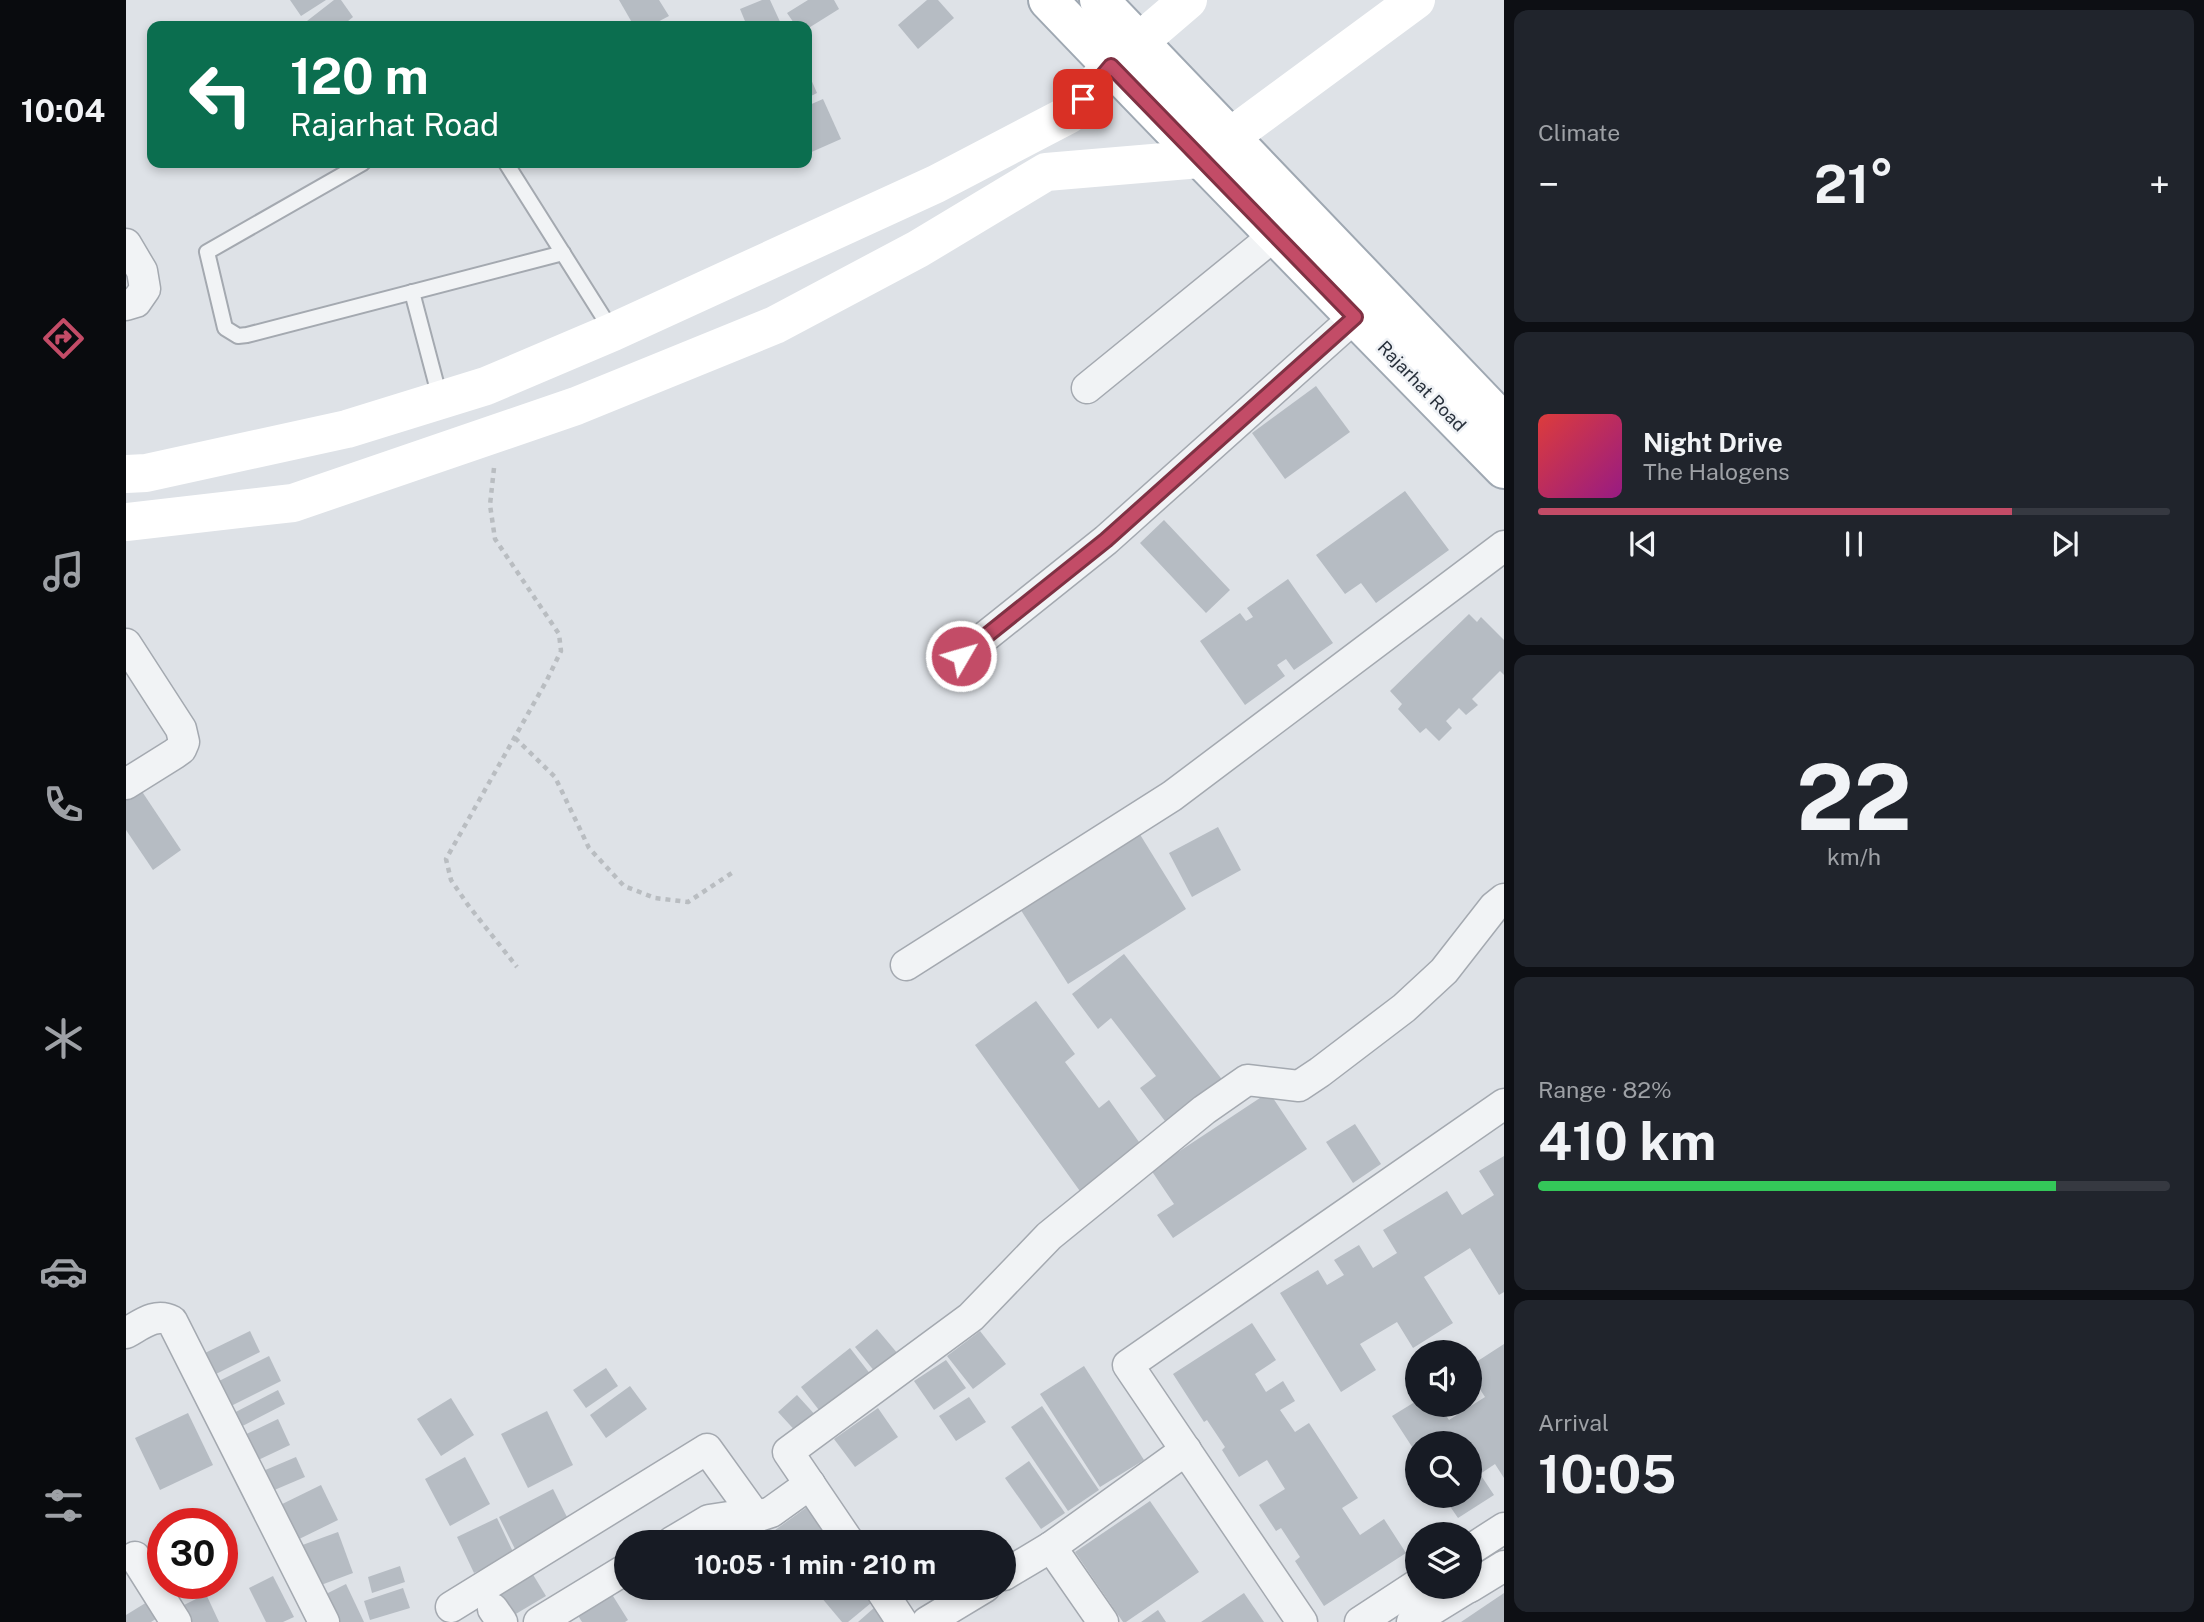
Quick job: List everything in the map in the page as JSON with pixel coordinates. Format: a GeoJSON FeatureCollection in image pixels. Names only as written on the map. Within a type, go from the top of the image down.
{"type":"FeatureCollection","features":[{"type":"Feature","properties":{"kind":"main road","name":"Rajarhat Road"},"geometry":{"type":"LineString","coordinates":[[1048,0],[1504,469]]}},
{"type":"Feature","properties":{"kind":"main road","name":"Rajarhat Road"},"geometry":{"type":"LineString","coordinates":[[1099,0],[1504,423]]}},
{"type":"Feature","properties":{"kind":"main road"},"geometry":{"type":"LineString","coordinates":[[126,474],[146,473],[347,429],[486,386],[613,332],[936,184],[1068,115],[1111,66],[1188,0]]}},
{"type":"Feature","properties":{"kind":"main road"},"geometry":{"type":"LineString","coordinates":[[126,522],[293,503],[576,406],[775,325],[892,263],[1046,172],[1200,159],[1416,0]]}},
{"type":"Feature","properties":{"kind":"street"},"geometry":{"type":"LineString","coordinates":[[1087,388],[1275,235]]}},
{"type":"Feature","properties":{"kind":"street"},"geometry":{"type":"LineString","coordinates":[[126,244],[142,271],[145,289],[135,302],[126,306]]}},
{"type":"Feature","properties":{"kind":"street"},"geometry":{"type":"LineString","coordinates":[[961,656],[1106,540],[1355,317]]}},
{"type":"Feature","properties":{"kind":"street"},"geometry":{"type":"LineString","coordinates":[[906,965],[1172,796],[1504,546]]}},
{"type":"Feature","properties":{"kind":"street"},"geometry":{"type":"LineString","coordinates":[[126,644],[181,729],[184,742],[181,749],[126,784]]}},
{"type":"Feature","properties":{"kind":"street"},"geometry":{"type":"LineString","coordinates":[[841,1530],[788,1452],[971,1317],[1049,1236],[1204,1110],[1247,1080],[1299,1086],[1404,1008],[1444,971],[1494,907],[1504,899]]}},
{"type":"Feature","properties":{"kind":"street"},"geometry":{"type":"LineString","coordinates":[[1302,1622],[1128,1365],[1504,1104]]}},
{"type":"Feature","properties":{"kind":"street"},"geometry":{"type":"LineString","coordinates":[[126,1333],[156,1317],[172,1321],[324,1622]]}},
{"type":"Feature","properties":{"kind":"street"},"geometry":{"type":"LineString","coordinates":[[451,1607],[707,1449],[755,1517]]}},
{"type":"Feature","properties":{"kind":"street"},"geometry":{"type":"LineString","coordinates":[[1016,1568],[1051,1547],[1185,1450]]}},
{"type":"Feature","properties":{"kind":"street"},"geometry":{"type":"LineString","coordinates":[[692,1530],[709,1520],[742,1515],[755,1517],[771,1512],[810,1484]]}},
{"type":"Feature","properties":{"kind":"street"},"geometry":{"type":"LineString","coordinates":[[1482,1542],[1504,1528]]}},
{"type":"Feature","properties":{"kind":"street"},"geometry":{"type":"LineString","coordinates":[[1051,1547],[1103,1622]]}},
{"type":"Feature","properties":{"kind":"street"},"geometry":{"type":"LineString","coordinates":[[135,1557],[176,1622]]}},
{"type":"Feature","properties":{"kind":"street"},"geometry":{"type":"LineString","coordinates":[[1482,1580],[1504,1566]]}},
{"type":"Feature","properties":{"kind":"street"},"geometry":{"type":"LineString","coordinates":[[539,1622],[614,1576]]}},
{"type":"Feature","properties":{"kind":"street"},"geometry":{"type":"LineString","coordinates":[[1364,1621],[1405,1593]]}},
{"type":"Feature","properties":{"kind":"street"},"geometry":{"type":"LineString","coordinates":[[1412,1622],[1450,1599]]}},
{"type":"Feature","properties":{"kind":"street"},"geometry":{"type":"LineString","coordinates":[[888,1600],[902,1622]]}},
{"type":"Feature","properties":{"kind":"street"},"geometry":{"type":"LineString","coordinates":[[927,1622],[963,1600]]}},
{"type":"Feature","properties":{"kind":"lane"},"geometry":{"type":"LineString","coordinates":[[354,168],[207,253],[225,328],[238,336],[247,335],[563,253]]}},
{"type":"Feature","properties":{"kind":"lane"},"geometry":{"type":"LineString","coordinates":[[509,168],[613,332]]}},
{"type":"Feature","properties":{"kind":"lane"},"geometry":{"type":"LineString","coordinates":[[412,292],[441,400]]}},
{"type":"Feature","properties":{"kind":"path"},"geometry":{"type":"LineString","coordinates":[[498,433],[490,505],[495,539],[558,634],[561,651],[446,859],[451,880],[517,967]]}},
{"type":"Feature","properties":{"kind":"path"},"geometry":{"type":"LineString","coordinates":[[515,738],[555,777],[589,848],[624,886],[655,898],[688,901],[732,873]]}},
{"type":"Feature","properties":{"kind":"building"},"geometry":{"type":"Polygon","coordinates":[[[290,0],[326,0],[301,16],[290,0]]]}},
{"type":"Feature","properties":{"kind":"building"},"geometry":{"type":"Polygon","coordinates":[[[334,0],[341,0],[353,17],[348,21],[307,21],[334,0]]]}},
{"type":"Feature","properties":{"kind":"building"},"geometry":{"type":"Polygon","coordinates":[[[619,0],[659,0],[669,16],[660,21],[631,21],[619,0]]]}},
{"type":"Feature","properties":{"kind":"building"},"geometry":{"type":"Polygon","coordinates":[[[762,0],[770,0],[780,21],[745,21],[740,9],[762,0]]]}},
{"type":"Feature","properties":{"kind":"building"},"geometry":{"type":"Polygon","coordinates":[[[808,0],[834,0],[839,9],[812,26],[812,21],[793,21],[787,13],[808,0]]]}},
{"type":"Feature","properties":{"kind":"building"},"geometry":{"type":"Polygon","coordinates":[[[927,0],[938,0],[954,18],[918,49],[898,25],[927,0]]]}},
{"type":"Feature","properties":{"kind":"building"},"geometry":{"type":"Polygon","coordinates":[[[812,82],[817,93],[812,96],[812,82]]]}},
{"type":"Feature","properties":{"kind":"building"},"geometry":{"type":"Polygon","coordinates":[[[823,99],[841,139],[812,152],[812,104],[823,99]]]}},
{"type":"Feature","properties":{"kind":"building"},"geometry":{"type":"Polygon","coordinates":[[[1316,386],[1350,432],[1285,479],[1252,433],[1316,386]]]}},
{"type":"Feature","properties":{"kind":"building"},"geometry":{"type":"Polygon","coordinates":[[[1405,491],[1449,550],[1376,603],[1361,583],[1345,594],[1316,555],[1405,491]]]}},
{"type":"Feature","properties":{"kind":"building"},"geometry":{"type":"Polygon","coordinates":[[[1164,520],[1230,590],[1206,613],[1140,543],[1164,520]]]}},
{"type":"Feature","properties":{"kind":"building"},"geometry":{"type":"Polygon","coordinates":[[[1288,579],[1333,643],[1294,670],[1286,659],[1277,665],[1285,676],[1245,705],[1200,641],[1240,613],[1246,621],[1253,617],[1247,608],[1288,579]]]}},
{"type":"Feature","properties":{"kind":"building"},"geometry":{"type":"Polygon","coordinates":[[[1469,614],[1477,622],[1481,617],[1504,640],[1504,675],[1500,671],[1472,699],[1478,705],[1466,715],[1459,708],[1446,721],[1452,728],[1439,741],[1426,728],[1420,733],[1398,709],[1402,704],[1390,691],[1469,614]]]}},
{"type":"Feature","properties":{"kind":"building"},"geometry":{"type":"Polygon","coordinates":[[[137,784],[181,850],[153,870],[126,830],[126,791],[137,784]]]}},
{"type":"Feature","properties":{"kind":"building"},"geometry":{"type":"Polygon","coordinates":[[[1218,827],[1241,870],[1192,897],[1169,853],[1218,827]]]}},
{"type":"Feature","properties":{"kind":"building"},"geometry":{"type":"Polygon","coordinates":[[[1136,828],[1186,909],[1068,984],[1017,904],[1136,828]]]}},
{"type":"Feature","properties":{"kind":"building"},"geometry":{"type":"Polygon","coordinates":[[[1124,954],[1224,1082],[1168,1125],[1140,1088],[1156,1076],[1111,1018],[1098,1029],[1072,994],[1124,954]]]}},
{"type":"Feature","properties":{"kind":"building"},"geometry":{"type":"Polygon","coordinates":[[[1036,1001],[1075,1054],[1065,1062],[1099,1108],[1109,1100],[1144,1149],[1082,1194],[975,1045],[1036,1001]]]}},
{"type":"Feature","properties":{"kind":"building"},"geometry":{"type":"Polygon","coordinates":[[[1269,1092],[1307,1149],[1173,1238],[1157,1215],[1174,1204],[1151,1170],[1269,1092]]]}},
{"type":"Feature","properties":{"kind":"building"},"geometry":{"type":"Polygon","coordinates":[[[1355,1124],[1381,1164],[1353,1183],[1326,1142],[1355,1124]]]}},
{"type":"Feature","properties":{"kind":"building"},"geometry":{"type":"Polygon","coordinates":[[[1504,1156],[1504,1292],[1499,1295],[1470,1248],[1424,1277],[1453,1323],[1426,1340],[1408,1340],[1397,1322],[1360,1344],[1376,1370],[1341,1392],[1280,1293],[1318,1270],[1327,1285],[1344,1275],[1334,1260],[1359,1245],[1373,1268],[1397,1253],[1383,1230],[1447,1191],[1462,1215],[1494,1195],[1479,1171],[1504,1156]]]}},
{"type":"Feature","properties":{"kind":"building"},"geometry":{"type":"Polygon","coordinates":[[[1252,1323],[1276,1360],[1255,1374],[1266,1392],[1283,1381],[1295,1401],[1280,1410],[1295,1432],[1309,1423],[1358,1498],[1342,1508],[1360,1535],[1384,1519],[1405,1554],[1324,1606],[1295,1561],[1300,1557],[1281,1528],[1276,1531],[1259,1505],[1285,1489],[1267,1460],[1239,1477],[1222,1450],[1225,1447],[1207,1420],[1204,1422],[1173,1374],[1252,1323]]]}},
{"type":"Feature","properties":{"kind":"building"},"geometry":{"type":"Polygon","coordinates":[[[877,1329],[898,1354],[875,1372],[855,1347],[877,1329]]]}},
{"type":"Feature","properties":{"kind":"building"},"geometry":{"type":"Polygon","coordinates":[[[250,1331],[260,1352],[216,1374],[205,1353],[250,1331]]]}},
{"type":"Feature","properties":{"kind":"building"},"geometry":{"type":"Polygon","coordinates":[[[980,1331],[1006,1364],[973,1389],[947,1356],[980,1331]]]}},
{"type":"Feature","properties":{"kind":"building"},"geometry":{"type":"Polygon","coordinates":[[[1504,1344],[1504,1478],[1495,1464],[1482,1473],[1482,1431],[1405,1431],[1405,1436],[1392,1416],[1405,1408],[1405,1417],[1447,1417],[1449,1420],[1454,1417],[1482,1417],[1482,1399],[1485,1397],[1482,1392],[1482,1358],[1504,1344]]]}},
{"type":"Feature","properties":{"kind":"building"},"geometry":{"type":"Polygon","coordinates":[[[850,1348],[871,1375],[822,1414],[801,1387],[850,1348]]]}},
{"type":"Feature","properties":{"kind":"building"},"geometry":{"type":"Polygon","coordinates":[[[269,1356],[281,1381],[223,1410],[211,1385],[269,1356]]]}},
{"type":"Feature","properties":{"kind":"building"},"geometry":{"type":"Polygon","coordinates":[[[946,1360],[966,1388],[934,1410],[914,1381],[946,1360]]]}},
{"type":"Feature","properties":{"kind":"building"},"geometry":{"type":"Polygon","coordinates":[[[1084,1366],[1144,1460],[1100,1487],[1040,1394],[1084,1366]]]}},
{"type":"Feature","properties":{"kind":"building"},"geometry":{"type":"Polygon","coordinates":[[[606,1368],[618,1386],[586,1408],[573,1390],[606,1368]]]}},
{"type":"Feature","properties":{"kind":"building"},"geometry":{"type":"Polygon","coordinates":[[[630,1386],[647,1409],[606,1438],[590,1415],[630,1386]]]}},
{"type":"Feature","properties":{"kind":"building"},"geometry":{"type":"Polygon","coordinates":[[[278,1390],[285,1404],[233,1431],[226,1417],[278,1390]]]}},
{"type":"Feature","properties":{"kind":"building"},"geometry":{"type":"Polygon","coordinates":[[[797,1395],[818,1418],[800,1436],[778,1412],[797,1395]]]}},
{"type":"Feature","properties":{"kind":"building"},"geometry":{"type":"Polygon","coordinates":[[[969,1397],[986,1422],[956,1441],[939,1416],[969,1397]]]}},
{"type":"Feature","properties":{"kind":"building"},"geometry":{"type":"Polygon","coordinates":[[[451,1398],[474,1435],[441,1456],[417,1419],[451,1398]]]}},
{"type":"Feature","properties":{"kind":"building"},"geometry":{"type":"Polygon","coordinates":[[[1042,1406],[1099,1490],[1068,1511],[1011,1427],[1042,1406]]]}},
{"type":"Feature","properties":{"kind":"building"},"geometry":{"type":"Polygon","coordinates":[[[878,1408],[898,1437],[855,1467],[834,1439],[878,1408]]]}},
{"type":"Feature","properties":{"kind":"building"},"geometry":{"type":"Polygon","coordinates":[[[547,1411],[573,1465],[528,1488],[501,1434],[547,1411]]]}},
{"type":"Feature","properties":{"kind":"building"},"geometry":{"type":"Polygon","coordinates":[[[188,1413],[213,1465],[160,1490],[135,1438],[188,1413]]]}},
{"type":"Feature","properties":{"kind":"building"},"geometry":{"type":"Polygon","coordinates":[[[278,1419],[290,1445],[250,1464],[238,1438],[278,1419]]]}},
{"type":"Feature","properties":{"kind":"building"},"geometry":{"type":"Polygon","coordinates":[[[296,1457],[305,1477],[265,1494],[256,1474],[296,1457]]]}},
{"type":"Feature","properties":{"kind":"building"},"geometry":{"type":"Polygon","coordinates":[[[465,1457],[490,1504],[450,1526],[425,1479],[465,1457]]]}},
{"type":"Feature","properties":{"kind":"building"},"geometry":{"type":"Polygon","coordinates":[[[1029,1461],[1065,1513],[1041,1529],[1005,1478],[1029,1461]]]}},
{"type":"Feature","properties":{"kind":"building"},"geometry":{"type":"Polygon","coordinates":[[[1482,1477],[1494,1495],[1482,1503],[1482,1477]]]}},
{"type":"Feature","properties":{"kind":"building"},"geometry":{"type":"Polygon","coordinates":[[[321,1485],[338,1520],[289,1544],[272,1509],[321,1485]]]}},
{"type":"Feature","properties":{"kind":"building"},"geometry":{"type":"Polygon","coordinates":[[[553,1489],[570,1523],[516,1551],[499,1517],[553,1489]]]}},
{"type":"Feature","properties":{"kind":"building"},"geometry":{"type":"Polygon","coordinates":[[[1150,1501],[1199,1572],[1123,1622],[1075,1552],[1150,1501]]]}},
{"type":"Feature","properties":{"kind":"building"},"geometry":{"type":"Polygon","coordinates":[[[807,1507],[824,1530],[775,1530],[807,1507]]]}},
{"type":"Feature","properties":{"kind":"building"},"geometry":{"type":"Polygon","coordinates":[[[1451,1508],[1474,1508],[1458,1518],[1451,1508]]]}},
{"type":"Feature","properties":{"kind":"building"},"geometry":{"type":"Polygon","coordinates":[[[497,1518],[514,1554],[474,1573],[457,1537],[497,1518]]]}},
{"type":"Feature","properties":{"kind":"building"},"geometry":{"type":"Polygon","coordinates":[[[338,1532],[353,1573],[313,1588],[297,1547],[338,1532]]]}},
{"type":"Feature","properties":{"kind":"building"},"geometry":{"type":"Polygon","coordinates":[[[400,1566],[405,1582],[372,1593],[368,1577],[400,1566]]]}},
{"type":"Feature","properties":{"kind":"building"},"geometry":{"type":"Polygon","coordinates":[[[529,1568],[546,1596],[509,1618],[492,1591],[529,1568]]]}},
{"type":"Feature","properties":{"kind":"building"},"geometry":{"type":"Polygon","coordinates":[[[273,1576],[294,1617],[283,1622],[266,1622],[249,1588],[273,1576]]]}},
{"type":"Feature","properties":{"kind":"building"},"geometry":{"type":"Polygon","coordinates":[[[346,1584],[364,1622],[329,1622],[318,1598],[346,1584]]]}},
{"type":"Feature","properties":{"kind":"building"},"geometry":{"type":"Polygon","coordinates":[[[403,1588],[410,1608],[370,1620],[364,1601],[403,1588]]]}},
{"type":"Feature","properties":{"kind":"building"},"geometry":{"type":"Polygon","coordinates":[[[608,1588],[628,1620],[582,1622],[574,1609],[608,1588]]]}},
{"type":"Feature","properties":{"kind":"building"},"geometry":{"type":"Polygon","coordinates":[[[1244,1593],[1264,1622],[1201,1622],[1244,1593]]]}},
{"type":"Feature","properties":{"kind":"building"},"geometry":{"type":"Polygon","coordinates":[[[1504,1593],[1504,1622],[1461,1622],[1504,1593]]]}},
{"type":"Feature","properties":{"kind":"building"},"geometry":{"type":"Polygon","coordinates":[[[152,1599],[162,1615],[151,1622],[126,1622],[126,1615],[152,1599]]]}},
{"type":"Feature","properties":{"kind":"building"},"geometry":{"type":"Polygon","coordinates":[[[196,1599],[208,1599],[219,1622],[190,1622],[182,1606],[196,1599]]]}},
{"type":"Feature","properties":{"kind":"building"},"geometry":{"type":"Polygon","coordinates":[[[824,1600],[869,1600],[871,1603],[848,1622],[842,1622],[824,1600]]]}},
{"type":"Feature","properties":{"kind":"building"},"geometry":{"type":"Polygon","coordinates":[[[875,1607],[887,1622],[858,1622],[875,1607]]]}},
{"type":"Feature","properties":{"kind":"building"},"geometry":{"type":"Polygon","coordinates":[[[1158,1610],[1166,1622],[1141,1622],[1158,1610]]]}},
{"type":"Feature","properties":{"kind":"route"},"geometry":{"type":"LineString","coordinates":[[961,656],[1106,540],[1355,317],[1111,66],[1083,99]]}}]}
